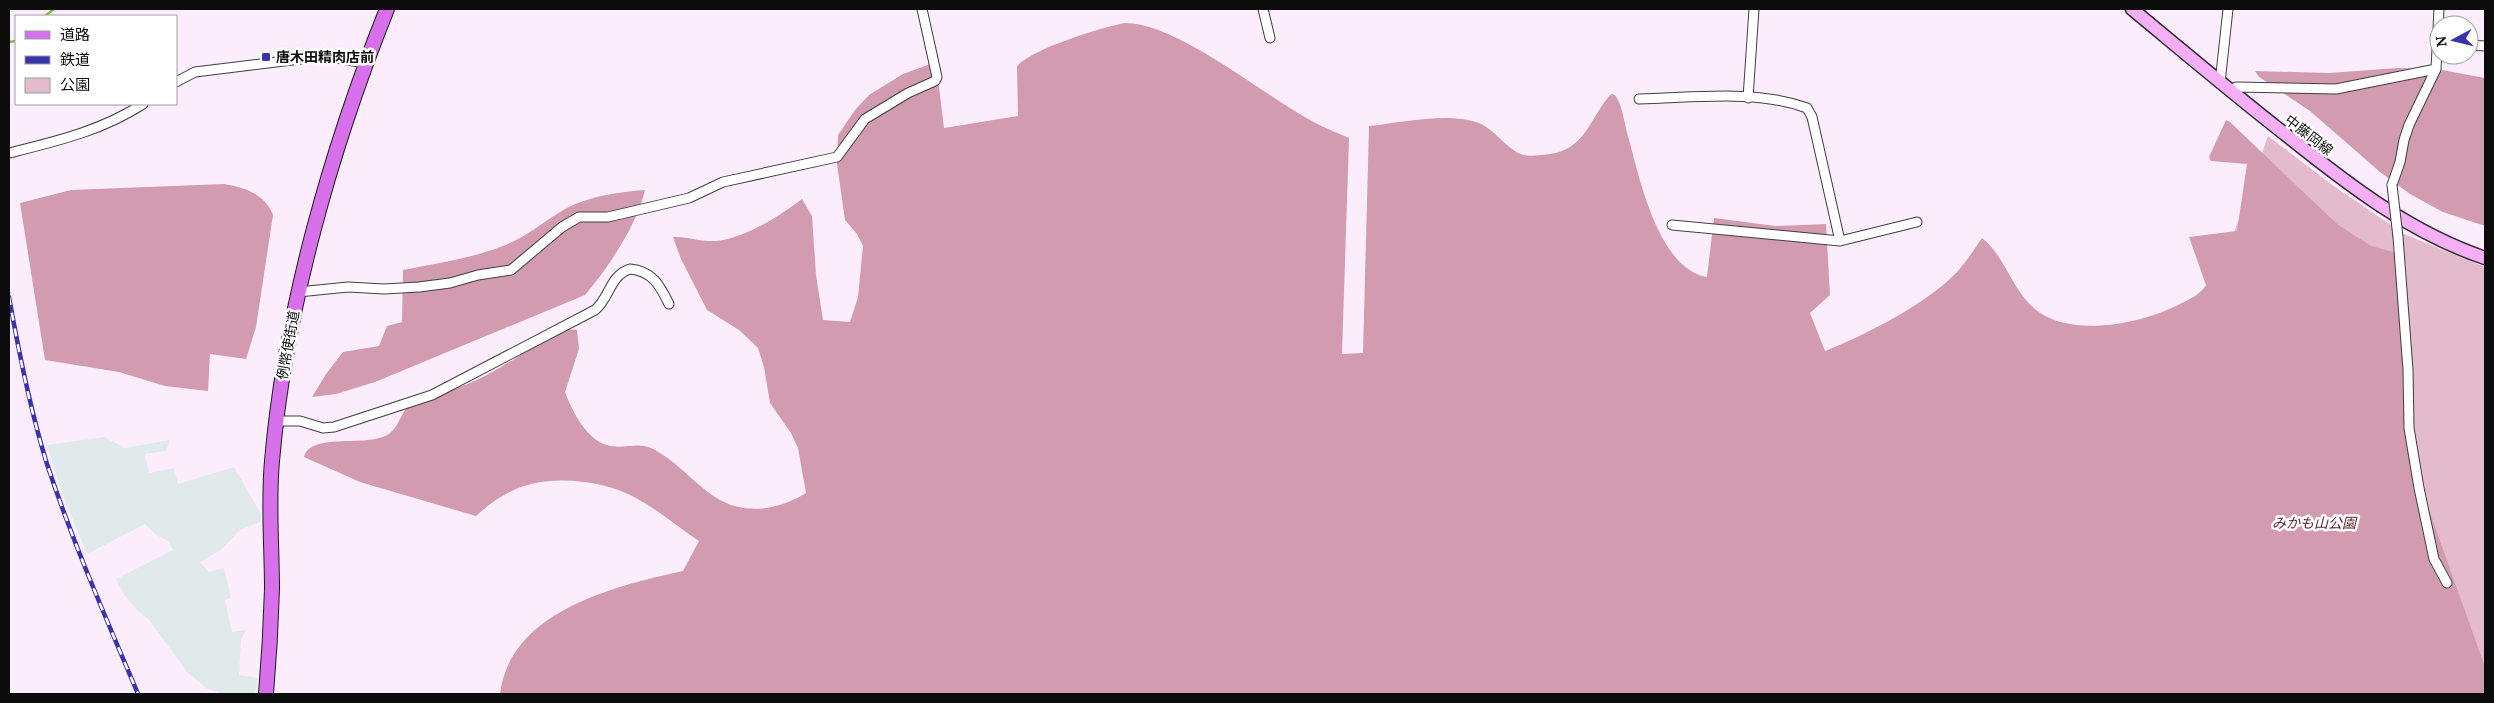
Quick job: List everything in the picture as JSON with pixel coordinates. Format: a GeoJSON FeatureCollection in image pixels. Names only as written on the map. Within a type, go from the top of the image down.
{"type":"FeatureCollection","features":[{"type":"Feature","properties":{"kind":"main road","name":"例幣使街道"},"geometry":{"type":"LineString","coordinates":[[266,694],[272,589],[268,504],[276,421],[298,292],[324,194],[365,63],[387,9]]}},
{"type":"Feature","properties":{"kind":"main road","name":"中藤岡線"},"geometry":{"type":"LineString","coordinates":[[2132,9],[2226,87],[2373,202],[2438,239],[2485,258]]}},
{"type":"Feature","properties":{"kind":"street"},"geometry":{"type":"LineString","coordinates":[[298,292],[348,287],[384,289],[419,287],[450,283],[478,275],[510,270],[562,227],[579,217],[608,217],[689,198],[723,182],[837,158],[865,119],[908,93],[935,81],[937,77],[922,9]]}},
{"type":"Feature","properties":{"kind":"street"},"geometry":{"type":"LineString","coordinates":[[1263,9],[1270,38]]}},
{"type":"Feature","properties":{"kind":"street"},"geometry":{"type":"LineString","coordinates":[[1748,98],[1754,9]]}},
{"type":"Feature","properties":{"kind":"street"},"geometry":{"type":"LineString","coordinates":[[2228,9],[2226,87],[2336,89],[2436,69]]}},
{"type":"Feature","properties":{"kind":"street"},"geometry":{"type":"LineString","coordinates":[[178,81],[195,72],[325,56],[365,63]]}},
{"type":"Feature","properties":{"kind":"street"},"geometry":{"type":"LineString","coordinates":[[2436,65],[2409,125],[2392,185],[2408,370],[2409,428],[2434,559],[2447,583]]}},
{"type":"Feature","properties":{"kind":"street"},"geometry":{"type":"LineString","coordinates":[[1639,99],[1748,98],[1790,102],[1807,108],[1812,117],[1840,241]]}},
{"type":"Feature","properties":{"kind":"street"},"geometry":{"type":"LineString","coordinates":[[9,153],[98,128],[113,122],[141,105]]}},
{"type":"Feature","properties":{"kind":"street"},"geometry":{"type":"LineString","coordinates":[[1672,225],[1840,241],[1917,222]]}},
{"type":"Feature","properties":{"kind":"street"},"geometry":{"type":"LineString","coordinates":[[276,421],[300,421],[323,428],[334,427],[432,395],[595,310],[601,304],[616,277],[630,269],[650,274],[659,284],[669,304]]}},
{"type":"Feature","properties":{"kind":"shaded area"},"geometry":{"type":"Polygon","coordinates":[[[104,437],[125,448],[170,440],[166,451],[145,454],[149,473],[174,468],[178,484],[234,467],[261,514],[260,522],[240,530],[221,550],[200,562],[209,572],[224,568],[231,598],[225,600],[232,632],[246,630],[241,640],[239,675],[258,678],[255,694],[222,694],[206,688],[187,672],[149,620],[137,610],[124,594],[116,579],[173,550],[168,541],[156,535],[145,524],[87,554],[62,493],[47,445],[104,437]]]}},
{"type":"Feature","properties":{"kind":"green space"},"geometry":{"type":"Polygon","coordinates":[[[1125,23],[1146,26],[1169,34],[1219,62],[1310,120],[1349,138],[1342,354],[1363,353],[1369,126],[1437,118],[1465,119],[1487,127],[1518,153],[1528,156],[1541,155],[1567,149],[1575,143],[1589,127],[1609,96],[1615,95],[1622,109],[1638,174],[1653,218],[1663,239],[1676,257],[1690,270],[1707,277],[1714,218],[1775,226],[1826,224],[1830,295],[1810,313],[1825,351],[1895,318],[1930,295],[1957,272],[1982,238],[1997,255],[2028,302],[2036,310],[2051,319],[2069,324],[2109,325],[2149,317],[2192,298],[2206,285],[2189,237],[2237,231],[2247,164],[2211,161],[2209,157],[2226,120],[2337,224],[2371,246],[2404,255],[2414,387],[2414,468],[2485,667],[2485,694],[500,694],[508,666],[523,642],[544,623],[570,607],[598,595],[627,585],[683,571],[699,541],[636,498],[610,487],[596,484],[566,480],[524,486],[499,498],[476,516],[360,482],[304,457],[309,449],[329,442],[381,438],[393,430],[412,402],[430,394],[469,384],[560,331],[577,330],[579,349],[565,392],[582,425],[595,439],[603,444],[617,447],[649,447],[669,459],[718,499],[732,505],[747,508],[766,508],[797,498],[806,493],[798,448],[791,433],[770,403],[764,367],[758,348],[739,330],[707,310],[681,259],[673,237],[715,241],[737,236],[761,226],[802,199],[812,216],[816,275],[823,320],[850,322],[858,297],[863,246],[857,234],[845,220],[837,164],[838,135],[855,110],[869,95],[903,74],[936,62],[944,128],[1018,116],[1017,66],[1025,59],[1084,34],[1125,23]]]}},
{"type":"Feature","properties":{"kind":"green space"},"geometry":{"type":"Polygon","coordinates":[[[2398,68],[2442,70],[2485,78],[2485,226],[2443,212],[2410,194],[2380,172],[2310,111],[2259,77],[2255,71],[2329,73],[2398,68]]]}},
{"type":"Feature","properties":{"kind":"green space","name":"みかも山公園"},"geometry":{"type":"Polygon","coordinates":[[[2268,136],[2331,184],[2404,234],[2485,267],[2485,694],[2039,694],[2152,466],[2268,136]]]}},
{"type":"Feature","properties":{"kind":"green space"},"geometry":{"type":"Polygon","coordinates":[[[224,184],[239,187],[253,193],[265,202],[273,215],[256,327],[246,359],[210,354],[208,391],[165,386],[119,372],[45,360],[20,203],[71,190],[224,184]]]}},
{"type":"Feature","properties":{"kind":"green space"},"geometry":{"type":"Polygon","coordinates":[[[645,190],[621,246],[585,295],[375,382],[336,394],[312,397],[326,374],[343,352],[379,346],[387,326],[402,322],[403,270],[469,257],[508,244],[567,208],[585,200],[615,193],[645,190]]]}},
{"type":"Feature","properties":{"kind":"waterway"},"geometry":{"type":"LineString","coordinates":[[46,15],[54,9]]}},
{"type":"Feature","properties":{"kind":"waterway"},"geometry":{"type":"LineString","coordinates":[[9,42],[15,41]]}},
{"type":"Feature","properties":{"kind":"railway"},"geometry":{"type":"LineString","coordinates":[[9,297],[25,381],[47,464],[79,551],[138,694]]}},
{"type":"Feature","properties":{"kind":"place","name":"唐木田精肉店前"},"geometry":{"type":"Point","coordinates":[266,57]}}]}
